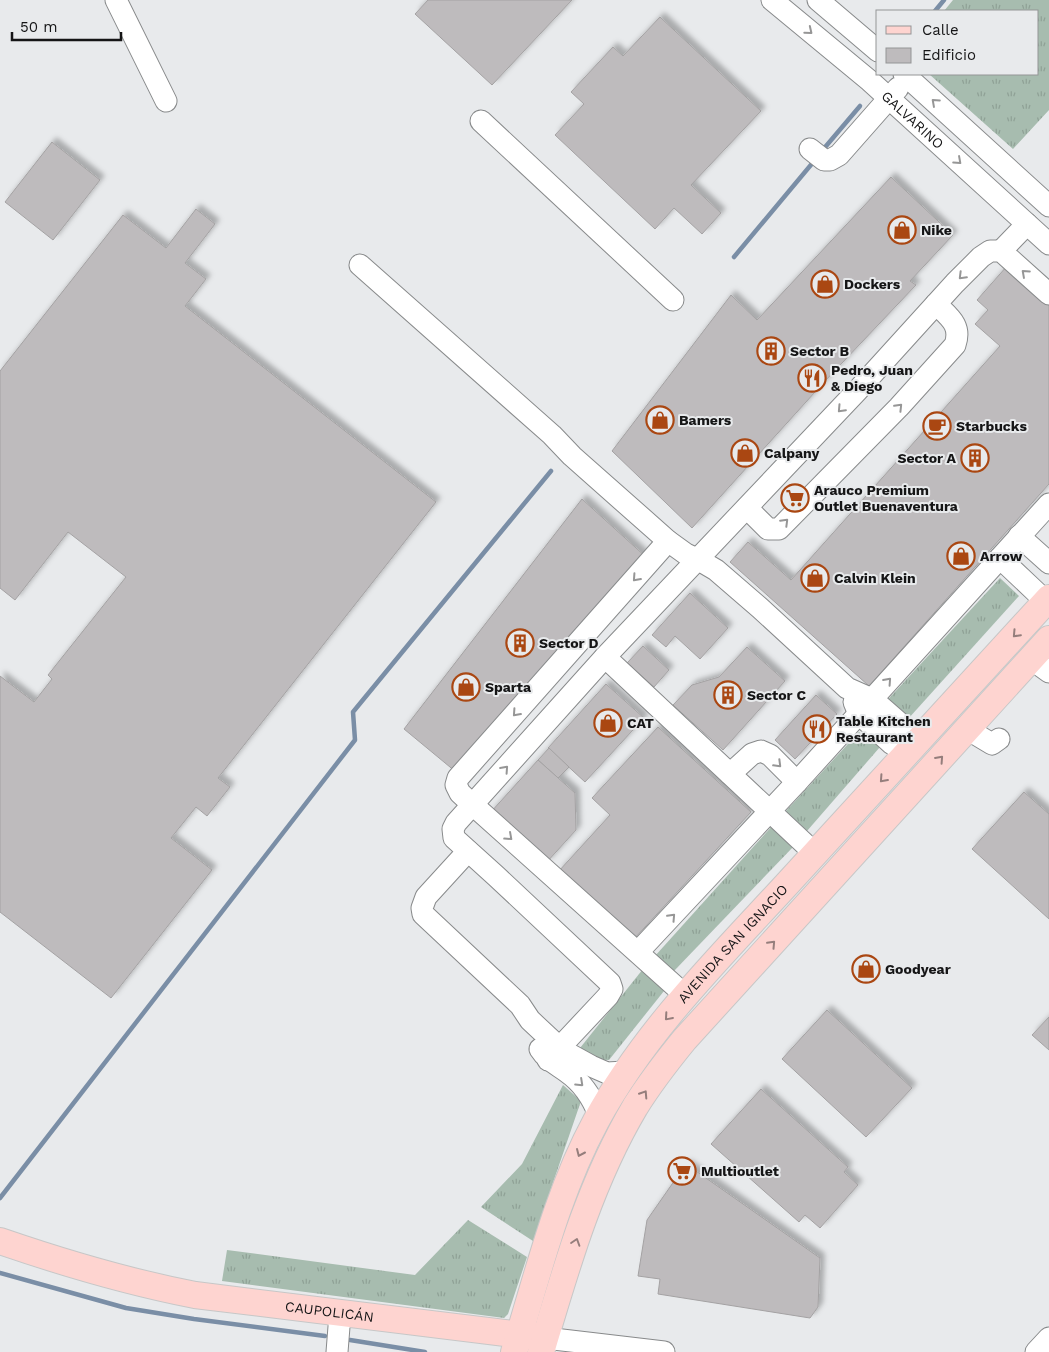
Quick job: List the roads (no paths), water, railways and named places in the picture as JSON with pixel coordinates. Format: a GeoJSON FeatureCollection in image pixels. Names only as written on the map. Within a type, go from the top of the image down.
{"type":"FeatureCollection","features":[{"type":"Feature","properties":{"kind":"main road","name":"AVENIDA SAN IGNACIO"},"geometry":{"type":"LineString","coordinates":[[517,1344],[551,1229],[573,1170],[599,1116],[625,1072],[646,1044],[723,954],[1047,600]]}},
{"type":"Feature","properties":{"kind":"main road","name":"AVENIDA SAN IGNACIO"},"geometry":{"type":"LineString","coordinates":[[543,1345],[590,1201],[602,1172],[617,1140],[637,1105],[664,1064],[968,729],[1040,665],[1049,639]]}},
{"type":"Feature","properties":{"kind":"main road"},"geometry":{"type":"LineString","coordinates":[[781,890],[782,900],[788,908],[798,911],[803,910]]}},
{"type":"Feature","properties":{"kind":"main road"},"geometry":{"type":"LineString","coordinates":[[723,954],[736,960],[745,973]]}},
{"type":"Feature","properties":{"kind":"main road","name":"CAUPOLICÁN"},"geometry":{"type":"LineString","coordinates":[[0,1241],[81,1268],[156,1287],[234,1301],[340,1314],[517,1344],[543,1345]]}},
{"type":"Feature","properties":{"kind":"main road"},"geometry":{"type":"LineString","coordinates":[[538,1273],[551,1282],[564,1279]]}},
{"type":"Feature","properties":{"kind":"street"},"geometry":{"type":"LineString","coordinates":[[116,0],[166,101]]}},
{"type":"Feature","properties":{"kind":"street","name":"GALVARINO"},"geometry":{"type":"LineString","coordinates":[[772,0],[890,98],[1049,244]]}},
{"type":"Feature","properties":{"kind":"street"},"geometry":{"type":"LineString","coordinates":[[818,0],[876,48]]}},
{"type":"Feature","properties":{"kind":"street"},"geometry":{"type":"LineString","coordinates":[[817,155],[830,160],[839,155],[890,98],[906,75]]}},
{"type":"Feature","properties":{"kind":"street","name":"GALVARINO"},"geometry":{"type":"LineString","coordinates":[[906,75],[1049,206]]}},
{"type":"Feature","properties":{"kind":"street"},"geometry":{"type":"LineString","coordinates":[[481,121],[674,300]]}},
{"type":"Feature","properties":{"kind":"street"},"geometry":{"type":"LineString","coordinates":[[1001,251],[1027,224]]}},
{"type":"Feature","properties":{"kind":"street"},"geometry":{"type":"LineString","coordinates":[[554,1053],[608,996],[612,989],[610,983],[454,838],[452,829],[605,657],[700,560],[981,257],[990,251],[1001,251],[1049,294]]}},
{"type":"Feature","properties":{"kind":"street"},"geometry":{"type":"LineString","coordinates":[[360,265],[552,435],[572,456],[668,542],[716,570],[757,605],[866,706],[904,727],[909,735],[911,748]]}},
{"type":"Feature","properties":{"kind":"street"},"geometry":{"type":"LineString","coordinates":[[747,508],[768,529],[779,529],[899,407],[955,345],[958,336],[955,324],[936,304]]}},
{"type":"Feature","properties":{"kind":"street"},"geometry":{"type":"LineString","coordinates":[[638,952],[770,812],[1049,504]]}},
{"type":"Feature","properties":{"kind":"street"},"geometry":{"type":"LineString","coordinates":[[1020,536],[1049,563]]}},
{"type":"Feature","properties":{"kind":"street"},"geometry":{"type":"LineString","coordinates":[[668,542],[458,778],[456,785],[457,789],[473,805],[686,996]]}},
{"type":"Feature","properties":{"kind":"street"},"geometry":{"type":"LineString","coordinates":[[1000,558],[1047,600]]}},
{"type":"Feature","properties":{"kind":"street"},"geometry":{"type":"LineString","coordinates":[[605,657],[807,846],[814,855]]}},
{"type":"Feature","properties":{"kind":"street"},"geometry":{"type":"LineString","coordinates":[[968,729],[992,744],[999,739]]}},
{"type":"Feature","properties":{"kind":"street"},"geometry":{"type":"LineString","coordinates":[[730,774],[752,754],[761,751],[770,755],[797,782]]}},
{"type":"Feature","properties":{"kind":"street"},"geometry":{"type":"LineString","coordinates":[[468,851],[426,897],[422,908],[423,914],[520,1005],[554,1053],[586,1089],[599,1116]]}},
{"type":"Feature","properties":{"kind":"street"},"geometry":{"type":"LineString","coordinates":[[554,1053],[607,1073],[625,1072]]}},
{"type":"Feature","properties":{"kind":"street"},"geometry":{"type":"LineString","coordinates":[[337,1352],[340,1314]]}},
{"type":"Feature","properties":{"kind":"street"},"geometry":{"type":"LineString","coordinates":[[1036,1352],[1049,1338]]}},
{"type":"Feature","properties":{"kind":"street","name":"CAUPOLICÁN"},"geometry":{"type":"LineString","coordinates":[[543,1345],[664,1352]]}},
{"type":"Feature","properties":{"kind":"waterway"},"geometry":{"type":"LineString","coordinates":[[936,10],[944,0]]}},
{"type":"Feature","properties":{"kind":"waterway"},"geometry":{"type":"LineString","coordinates":[[821,152],[860,106]]}},
{"type":"Feature","properties":{"kind":"waterway"},"geometry":{"type":"LineString","coordinates":[[734,257],[815,160]]}},
{"type":"Feature","properties":{"kind":"waterway"},"geometry":{"type":"LineString","coordinates":[[0,1198],[355,740],[353,712],[551,471]]}},
{"type":"Feature","properties":{"kind":"waterway"},"geometry":{"type":"LineString","coordinates":[[0,1273],[126,1308],[325,1336]]}},
{"type":"Feature","properties":{"kind":"waterway"},"geometry":{"type":"LineString","coordinates":[[350,1340],[425,1352]]}},
{"type":"Feature","properties":{"kind":"place","name":"Nike"},"geometry":{"type":"Point","coordinates":[902,230]}},
{"type":"Feature","properties":{"kind":"place","name":"Dockers"},"geometry":{"type":"Point","coordinates":[825,284]}},
{"type":"Feature","properties":{"kind":"place","name":"Sector B"},"geometry":{"type":"Point","coordinates":[771,351]}},
{"type":"Feature","properties":{"kind":"place","name":"Pedro, Juan & Diego"},"geometry":{"type":"Point","coordinates":[812,378]}},
{"type":"Feature","properties":{"kind":"place","name":"Bamers"},"geometry":{"type":"Point","coordinates":[660,420]}},
{"type":"Feature","properties":{"kind":"place","name":"Starbucks"},"geometry":{"type":"Point","coordinates":[937,426]}},
{"type":"Feature","properties":{"kind":"place","name":"Calpany"},"geometry":{"type":"Point","coordinates":[745,453]}},
{"type":"Feature","properties":{"kind":"place","name":"Sector A"},"geometry":{"type":"Point","coordinates":[975,458]}},
{"type":"Feature","properties":{"kind":"place","name":"Arauco Premium Outlet Buenaventura"},"geometry":{"type":"Point","coordinates":[795,498]}},
{"type":"Feature","properties":{"kind":"place","name":"Arrow"},"geometry":{"type":"Point","coordinates":[961,556]}},
{"type":"Feature","properties":{"kind":"place","name":"Calvin Klein"},"geometry":{"type":"Point","coordinates":[815,578]}},
{"type":"Feature","properties":{"kind":"place","name":"Sector D"},"geometry":{"type":"Point","coordinates":[520,643]}},
{"type":"Feature","properties":{"kind":"place","name":"Sparta"},"geometry":{"type":"Point","coordinates":[466,687]}},
{"type":"Feature","properties":{"kind":"place","name":"Sector C"},"geometry":{"type":"Point","coordinates":[728,695]}},
{"type":"Feature","properties":{"kind":"place","name":"CAT"},"geometry":{"type":"Point","coordinates":[608,723]}},
{"type":"Feature","properties":{"kind":"place","name":"Table Kitchen Restaurant"},"geometry":{"type":"Point","coordinates":[817,729]}},
{"type":"Feature","properties":{"kind":"place","name":"Goodyear"},"geometry":{"type":"Point","coordinates":[866,969]}},
{"type":"Feature","properties":{"kind":"place","name":"Multioutlet"},"geometry":{"type":"Point","coordinates":[682,1171]}}]}
